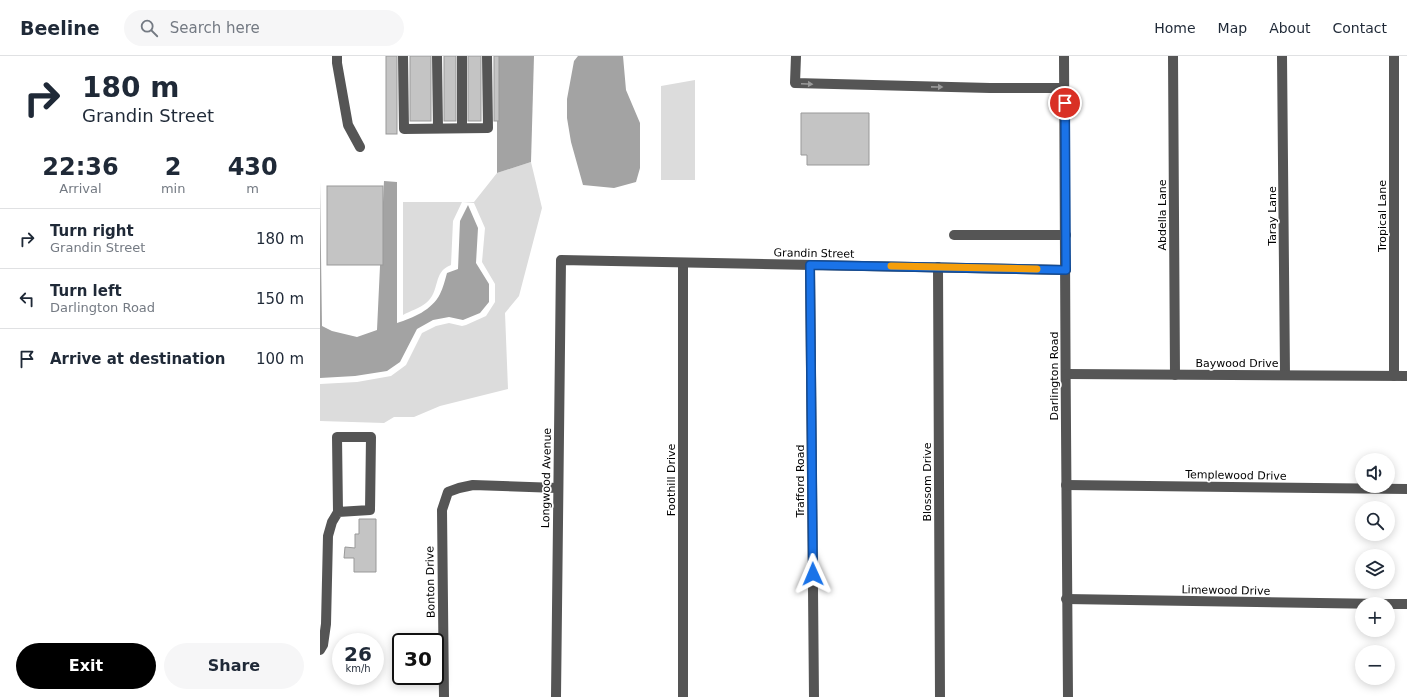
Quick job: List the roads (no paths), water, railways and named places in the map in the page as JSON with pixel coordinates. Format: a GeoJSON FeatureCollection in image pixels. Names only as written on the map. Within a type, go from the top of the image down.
{"type":"FeatureCollection","features":[{"type":"Feature","properties":{"kind":"street"},"geometry":{"type":"LineString","coordinates":[[337,56],[348,125],[360,148]]}},
{"type":"Feature","properties":{"kind":"street"},"geometry":{"type":"LineString","coordinates":[[403,56],[404,128],[488,128],[487,56]]}},
{"type":"Feature","properties":{"kind":"street"},"geometry":{"type":"LineString","coordinates":[[438,56],[438,128]]}},
{"type":"Feature","properties":{"kind":"street"},"geometry":{"type":"LineString","coordinates":[[462,56],[462,128]]}},
{"type":"Feature","properties":{"kind":"street"},"geometry":{"type":"LineString","coordinates":[[796,56],[795,83],[976,88],[1064,88]]}},
{"type":"Feature","properties":{"kind":"street","name":"Darlington Road"},"geometry":{"type":"LineString","coordinates":[[1064,56],[1066,235],[1066,599],[1068,697]]}},
{"type":"Feature","properties":{"kind":"street","name":"Abdella Lane"},"geometry":{"type":"LineString","coordinates":[[1173,56],[1175,375]]}},
{"type":"Feature","properties":{"kind":"street","name":"Taray Lane"},"geometry":{"type":"LineString","coordinates":[[1282,56],[1285,375]]}},
{"type":"Feature","properties":{"kind":"street","name":"Tropical Lane"},"geometry":{"type":"LineString","coordinates":[[1394,56],[1394,376]]}},
{"type":"Feature","properties":{"kind":"street"},"geometry":{"type":"LineString","coordinates":[[954,235],[1066,235]]}},
{"type":"Feature","properties":{"kind":"street","name":"Grandin Street"},"geometry":{"type":"LineString","coordinates":[[561,260],[1066,270]]}},
{"type":"Feature","properties":{"kind":"street","name":"Longwood Avenue"},"geometry":{"type":"LineString","coordinates":[[556,697],[561,260]]}},
{"type":"Feature","properties":{"kind":"street","name":"Foothill Drive"},"geometry":{"type":"LineString","coordinates":[[683,262],[684,697]]}},
{"type":"Feature","properties":{"kind":"street","name":"Trafford Road"},"geometry":{"type":"LineString","coordinates":[[810,265],[814,697]]}},
{"type":"Feature","properties":{"kind":"street","name":"Blossom Drive"},"geometry":{"type":"LineString","coordinates":[[938,267],[940,697]]}},
{"type":"Feature","properties":{"kind":"street","name":"Baywood Drive"},"geometry":{"type":"LineString","coordinates":[[1066,374],[1407,376]]}},
{"type":"Feature","properties":{"kind":"street"},"geometry":{"type":"LineString","coordinates":[[320,650],[323,645],[326,624],[328,536],[332,522],[338,512],[337,437],[370,437],[370,510],[338,512]]}},
{"type":"Feature","properties":{"kind":"street","name":"Bonton Drive"},"geometry":{"type":"LineString","coordinates":[[444,697],[442,510],[448,492],[473,485],[558,488]]}},
{"type":"Feature","properties":{"kind":"street","name":"Templewood Drive"},"geometry":{"type":"LineString","coordinates":[[1066,485],[1407,489]]}},
{"type":"Feature","properties":{"kind":"street","name":"Limewood Drive"},"geometry":{"type":"LineString","coordinates":[[1066,599],[1355,604]]}},
{"type":"Feature","properties":{"kind":"street","name":"Limewood Drive"},"geometry":{"type":"LineString","coordinates":[[1395,604],[1407,604]]}}]}
